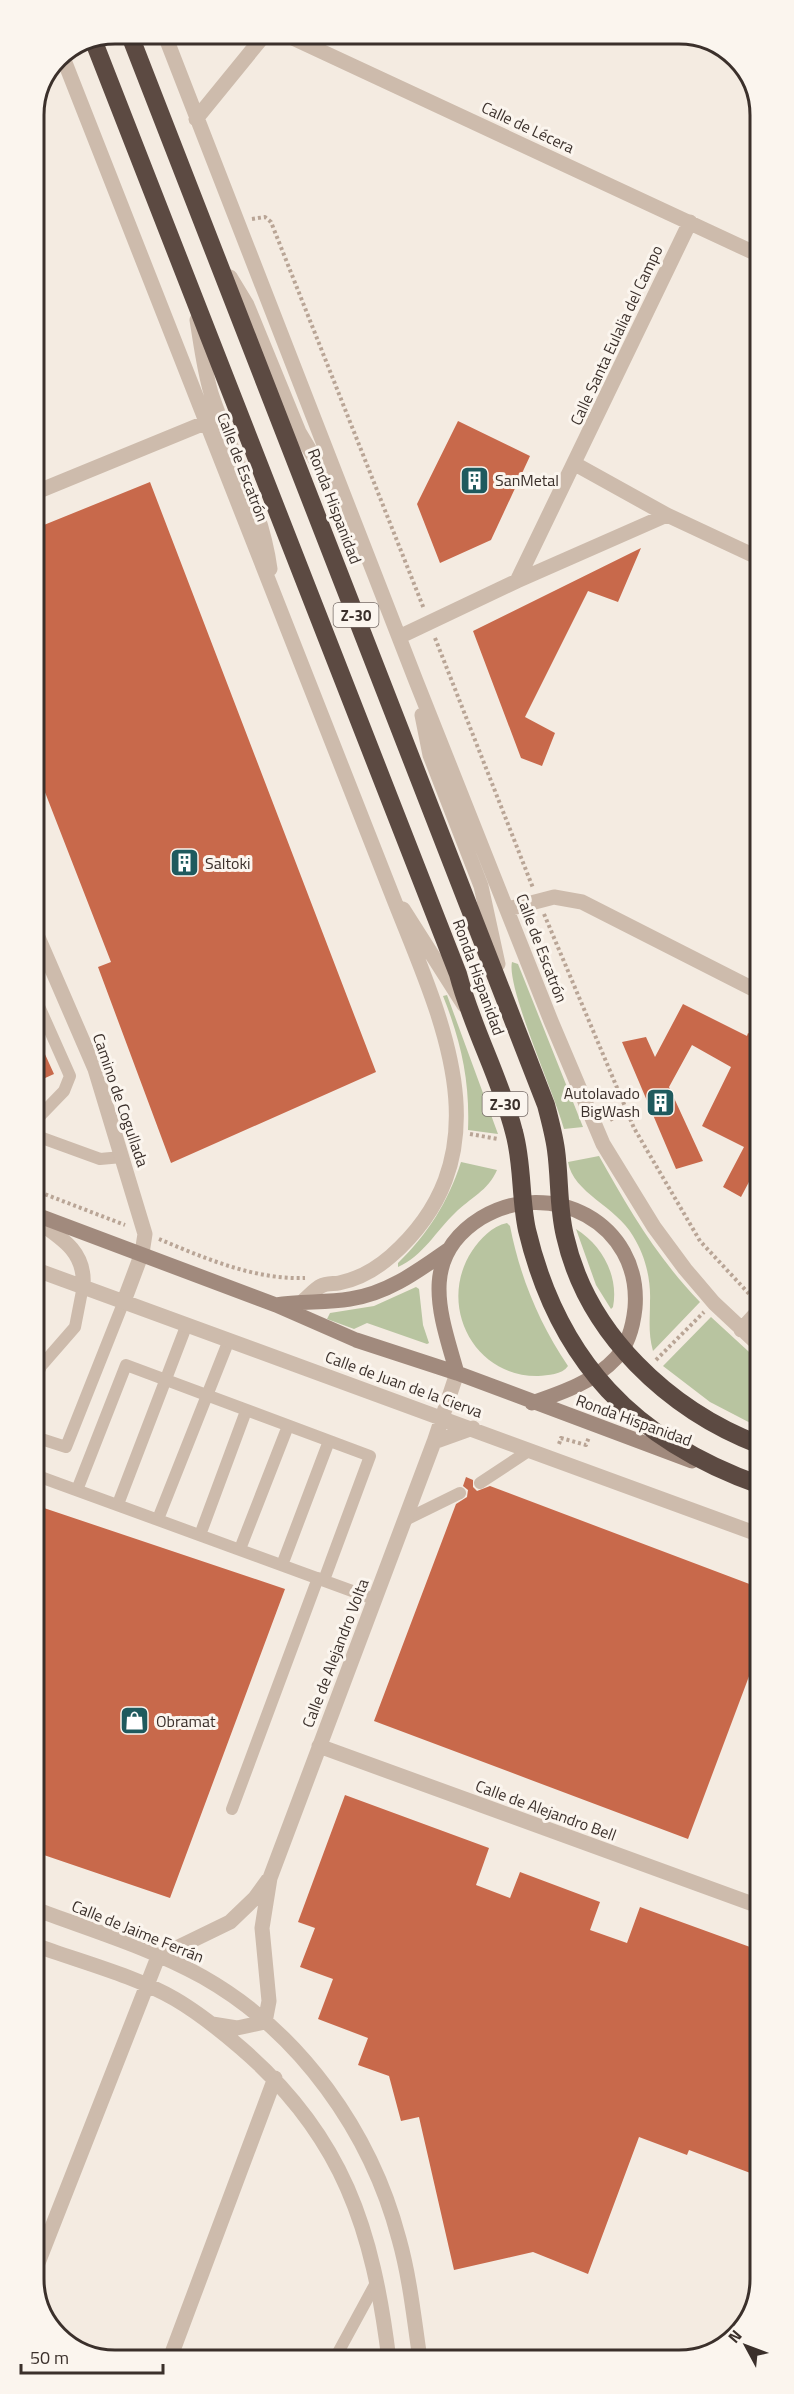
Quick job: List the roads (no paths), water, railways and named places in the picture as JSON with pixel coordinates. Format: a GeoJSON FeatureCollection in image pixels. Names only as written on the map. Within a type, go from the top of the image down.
{"type":"FeatureCollection","features":[{"type":"Feature","properties":{"kind":"highway","name":"Ronda Hispanidad"},"geometry":{"type":"LineString","coordinates":[[133,44],[546,1106],[556,1151],[559,1204],[565,1238],[584,1294],[598,1318],[623,1349],[656,1381],[698,1414],[750,1440]]}},
{"type":"Feature","properties":{"kind":"highway","name":"Ronda Hispanidad"},"geometry":{"type":"LineString","coordinates":[[96,46],[459,974],[468,1011],[514,1131],[523,1202],[533,1255],[547,1293],[566,1332],[614,1397],[671,1445],[723,1472],[750,1481]]}},
{"type":"Feature","properties":{"kind":"main road","name":"Ronda Hispanidad"},"geometry":{"type":"LineString","coordinates":[[276,1305],[304,1300],[334,1301],[368,1295],[405,1280],[448,1250],[478,1220],[508,1205],[523,1202],[559,1204],[590,1217],[614,1239],[624,1253],[634,1284],[636,1301],[634,1317],[623,1349],[596,1375],[562,1392],[532,1403]]}},
{"type":"Feature","properties":{"kind":"main road","name":"Ronda Hispanidad"},"geometry":{"type":"LineString","coordinates":[[44,1218],[276,1305],[356,1340],[457,1373],[532,1403],[723,1472]]}},
{"type":"Feature","properties":{"kind":"main road"},"geometry":{"type":"LineString","coordinates":[[448,1250],[441,1274],[438,1302],[457,1373]]}},
{"type":"Feature","properties":{"kind":"street","name":"Calle de Escatrón"},"geometry":{"type":"LineString","coordinates":[[168,44],[550,1021],[603,1144],[654,1227],[679,1261],[750,1338]]}},
{"type":"Feature","properties":{"kind":"street"},"geometry":{"type":"LineString","coordinates":[[196,119],[258,44]]}},
{"type":"Feature","properties":{"kind":"street","name":"Calle de Lécera"},"geometry":{"type":"LineString","coordinates":[[306,44],[750,251]]}},
{"type":"Feature","properties":{"kind":"street","name":"Calle de Escatrón"},"geometry":{"type":"LineString","coordinates":[[65,63],[391,892],[441,1023],[450,1054],[458,1117],[454,1149],[438,1195],[417,1228],[399,1249],[365,1274],[322,1285],[304,1300]]}},
{"type":"Feature","properties":{"kind":"street","name":"Calle Santa Eulalia del Campo"},"geometry":{"type":"LineString","coordinates":[[517,581],[690,222]]}},
{"type":"Feature","properties":{"kind":"street","name":"Calle de Escatrón"},"geometry":{"type":"LineString","coordinates":[[214,251],[247,305],[299,432],[355,525]]}},
{"type":"Feature","properties":{"kind":"street","name":"Ronda Hispanidad"},"geometry":{"type":"LineString","coordinates":[[195,302],[203,362],[212,393],[266,541],[274,598]]}},
{"type":"Feature","properties":{"kind":"street"},"geometry":{"type":"LineString","coordinates":[[44,489],[207,422]]}},
{"type":"Feature","properties":{"kind":"street"},"geometry":{"type":"LineString","coordinates":[[575,464],[667,515],[750,554]]}},
{"type":"Feature","properties":{"kind":"street"},"geometry":{"type":"LineString","coordinates":[[400,636],[517,581],[667,515]]}},
{"type":"Feature","properties":{"kind":"street","name":"Ronda Hispanidad"},"geometry":{"type":"LineString","coordinates":[[416,681],[430,755],[481,886],[504,993]]}},
{"type":"Feature","properties":{"kind":"street","name":"Calle de Escatrón"},"geometry":{"type":"LineString","coordinates":[[391,892],[419,931],[468,1011]]}},
{"type":"Feature","properties":{"kind":"street"},"geometry":{"type":"LineString","coordinates":[[508,909],[538,899],[554,897],[582,902],[750,987]]}},
{"type":"Feature","properties":{"kind":"street","name":"Camino de Cogullada"},"geometry":{"type":"LineString","coordinates":[[44,951],[95,1069],[145,1234],[142,1253],[124,1301]]}},
{"type":"Feature","properties":{"kind":"street"},"geometry":{"type":"LineString","coordinates":[[44,1226],[66,1240],[79,1257],[83,1269],[83,1286]]}},
{"type":"Feature","properties":{"kind":"street","name":"Calle de Juan de la Cierva"},"geometry":{"type":"LineString","coordinates":[[44,1272],[750,1530]]}},
{"type":"Feature","properties":{"kind":"street"},"geometry":{"type":"LineString","coordinates":[[741,1330],[750,1320]]}},
{"type":"Feature","properties":{"kind":"street","name":"Calle de Alejandro Volta"},"geometry":{"type":"LineString","coordinates":[[265,2022],[269,2001],[262,1928],[270,1878],[434,1442],[457,1373]]}},
{"type":"Feature","properties":{"kind":"street"},"geometry":{"type":"LineString","coordinates":[[434,1442],[473,1428]]}},
{"type":"Feature","properties":{"kind":"street","name":"Calle de Alejandro Bell"},"geometry":{"type":"LineString","coordinates":[[319,1746],[750,1903]]}},
{"type":"Feature","properties":{"kind":"street","name":"Calle de Alejandro Volta"},"geometry":{"type":"LineString","coordinates":[[158,1957],[230,1922],[255,1898],[270,1878]]}},
{"type":"Feature","properties":{"kind":"street","name":"Calle de Jaime Ferrán"},"geometry":{"type":"LineString","coordinates":[[44,1913],[158,1957],[224,1990],[265,2022],[311,2069],[351,2120],[382,2186],[404,2259],[418,2350]]}},
{"type":"Feature","properties":{"kind":"street"},"geometry":{"type":"LineString","coordinates":[[44,1948],[174,1999],[212,2024],[275,2078],[314,2126],[343,2179],[363,2225],[378,2281],[388,2350]]}},
{"type":"Feature","properties":{"kind":"street"},"geometry":{"type":"LineString","coordinates":[[44,2247],[158,1957]]}},
{"type":"Feature","properties":{"kind":"street"},"geometry":{"type":"LineString","coordinates":[[212,2024],[237,2028],[265,2022]]}},
{"type":"Feature","properties":{"kind":"street"},"geometry":{"type":"LineString","coordinates":[[173,2350],[275,2078]]}},
{"type":"Feature","properties":{"kind":"lane"},"geometry":{"type":"LineString","coordinates":[[44,1018],[70,1076],[64,1091],[44,1112]]}},
{"type":"Feature","properties":{"kind":"lane"},"geometry":{"type":"LineString","coordinates":[[44,1139],[100,1159],[122,1157]]}},
{"type":"Feature","properties":{"kind":"lane"},"geometry":{"type":"LineString","coordinates":[[44,1362],[75,1327],[83,1286]]}},
{"type":"Feature","properties":{"kind":"lane"},"geometry":{"type":"LineString","coordinates":[[44,1440],[66,1448],[124,1301]]}},
{"type":"Feature","properties":{"kind":"lane"},"geometry":{"type":"LineString","coordinates":[[118,1504],[187,1324]]}},
{"type":"Feature","properties":{"kind":"lane"},"geometry":{"type":"LineString","coordinates":[[158,1519],[229,1340]]}},
{"type":"Feature","properties":{"kind":"lane"},"geometry":{"type":"LineString","coordinates":[[77,1490],[126,1365],[370,1456],[232,1809]]}},
{"type":"Feature","properties":{"kind":"lane"},"geometry":{"type":"LineString","coordinates":[[200,1535],[246,1411]]}},
{"type":"Feature","properties":{"kind":"lane"},"geometry":{"type":"LineString","coordinates":[[240,1549],[288,1426]]}},
{"type":"Feature","properties":{"kind":"lane"},"geometry":{"type":"LineString","coordinates":[[282,1565],[329,1441]]}},
{"type":"Feature","properties":{"kind":"lane"},"geometry":{"type":"LineString","coordinates":[[480,1483],[530,1450]]}},
{"type":"Feature","properties":{"kind":"lane"},"geometry":{"type":"LineString","coordinates":[[44,1478],[374,1599]]}},
{"type":"Feature","properties":{"kind":"lane"},"geometry":{"type":"LineString","coordinates":[[405,1520],[460,1493]]}},
{"type":"Feature","properties":{"kind":"lane"},"geometry":{"type":"LineString","coordinates":[[340,2350],[378,2281]]}},
{"type":"Feature","properties":{"kind":"place","name":"SanMetal"},"geometry":{"type":"Point","coordinates":[474,480]}},
{"type":"Feature","properties":{"kind":"place","name":"Saltoki"},"geometry":{"type":"Point","coordinates":[184,863]}},
{"type":"Feature","properties":{"kind":"place","name":"Autolavado BigWash"},"geometry":{"type":"Point","coordinates":[661,1102]}},
{"type":"Feature","properties":{"kind":"place","name":"Obramat"},"geometry":{"type":"Point","coordinates":[135,1721]}}]}
